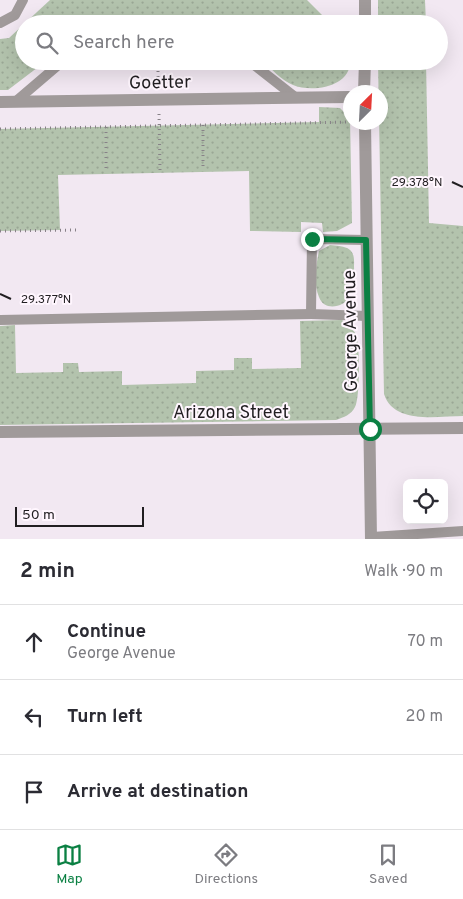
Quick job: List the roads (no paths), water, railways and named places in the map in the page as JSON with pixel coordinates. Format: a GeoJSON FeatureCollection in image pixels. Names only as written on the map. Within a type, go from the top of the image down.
{"type":"FeatureCollection","features":[{"type":"Feature","properties":{"kind":"street"},"geometry":{"type":"LineString","coordinates":[[365,0],[365,15]]}},
{"type":"Feature","properties":{"kind":"street"},"geometry":{"type":"LineString","coordinates":[[364,85],[365,70]]}},
{"type":"Feature","properties":{"kind":"street","name":"Goetter"},"geometry":{"type":"LineString","coordinates":[[0,102],[343,98]]}},
{"type":"Feature","properties":{"kind":"street","name":"George Avenue"},"geometry":{"type":"LineString","coordinates":[[365,130],[371,538]]}},
{"type":"Feature","properties":{"kind":"street","name":"Arizona Street"},"geometry":{"type":"LineString","coordinates":[[0,432],[463,428]]}},
{"type":"Feature","properties":{"kind":"lane"},"geometry":{"type":"LineString","coordinates":[[0,23],[15,15],[23,0]]}},
{"type":"Feature","properties":{"kind":"lane"},"geometry":{"type":"LineString","coordinates":[[14,102],[52,70]]}},
{"type":"Feature","properties":{"kind":"lane"},"geometry":{"type":"LineString","coordinates":[[260,70],[295,97]]}},
{"type":"Feature","properties":{"kind":"lane"},"geometry":{"type":"LineString","coordinates":[[311,314],[312,239],[366,240]]}},
{"type":"Feature","properties":{"kind":"lane"},"geometry":{"type":"LineString","coordinates":[[0,320],[311,314],[367,316]]}},
{"type":"Feature","properties":{"kind":"lane"},"geometry":{"type":"LineString","coordinates":[[371,538],[463,531]]}}]}
